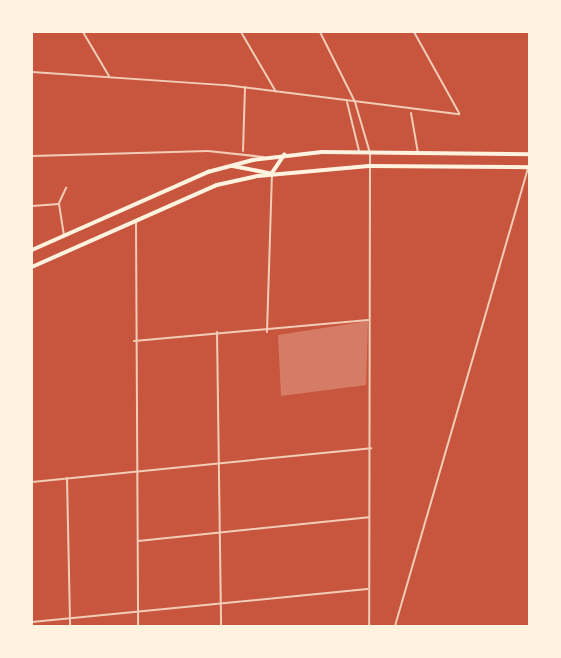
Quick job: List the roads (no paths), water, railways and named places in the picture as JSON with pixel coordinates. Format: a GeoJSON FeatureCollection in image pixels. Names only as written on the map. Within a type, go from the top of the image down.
{"type":"FeatureCollection","features":[{"type":"Feature","properties":{"kind":"main road"},"geometry":{"type":"LineString","coordinates":[[32,250],[230,165],[284,155],[360,152],[530,155]]}},
{"type":"Feature","properties":{"kind":"main road"},"geometry":{"type":"LineString","coordinates":[[272,173],[284,155]]}},
{"type":"Feature","properties":{"kind":"main road"},"geometry":{"type":"LineString","coordinates":[[230,165],[272,173]]}},
{"type":"Feature","properties":{"kind":"main road"},"geometry":{"type":"LineString","coordinates":[[32,267],[217,185],[272,173],[369,166],[529,167]]}},
{"type":"Feature","properties":{"kind":"street"},"geometry":{"type":"LineString","coordinates":[[83,32],[110,76]]}},
{"type":"Feature","properties":{"kind":"street"},"geometry":{"type":"LineString","coordinates":[[241,32],[276,93]]}},
{"type":"Feature","properties":{"kind":"street"},"geometry":{"type":"LineString","coordinates":[[320,32],[355,102],[370,153],[369,626]]}},
{"type":"Feature","properties":{"kind":"street"},"geometry":{"type":"LineString","coordinates":[[32,72],[245,87],[411,112],[459,114],[414,32]]}},
{"type":"Feature","properties":{"kind":"street"},"geometry":{"type":"LineString","coordinates":[[243,152],[245,87]]}},
{"type":"Feature","properties":{"kind":"street"},"geometry":{"type":"LineString","coordinates":[[347,101],[360,152]]}},
{"type":"Feature","properties":{"kind":"street"},"geometry":{"type":"LineString","coordinates":[[411,112],[419,153]]}},
{"type":"Feature","properties":{"kind":"street"},"geometry":{"type":"LineString","coordinates":[[32,156],[243,152],[269,158]]}},
{"type":"Feature","properties":{"kind":"street"},"geometry":{"type":"LineString","coordinates":[[395,626],[529,167]]}},
{"type":"Feature","properties":{"kind":"street"},"geometry":{"type":"LineString","coordinates":[[267,332],[272,173]]}},
{"type":"Feature","properties":{"kind":"street"},"geometry":{"type":"LineString","coordinates":[[64,236],[59,204],[66,188]]}},
{"type":"Feature","properties":{"kind":"street"},"geometry":{"type":"LineString","coordinates":[[32,206],[59,204]]}},
{"type":"Feature","properties":{"kind":"street"},"geometry":{"type":"LineString","coordinates":[[136,220],[133,341],[138,626]]}},
{"type":"Feature","properties":{"kind":"street"},"geometry":{"type":"LineString","coordinates":[[133,341],[217,332],[267,332],[370,320]]}},
{"type":"Feature","properties":{"kind":"street"},"geometry":{"type":"LineString","coordinates":[[217,332],[221,626]]}},
{"type":"Feature","properties":{"kind":"street"},"geometry":{"type":"LineString","coordinates":[[32,482],[217,461],[371,448]]}},
{"type":"Feature","properties":{"kind":"street"},"geometry":{"type":"LineString","coordinates":[[67,478],[70,626]]}},
{"type":"Feature","properties":{"kind":"street"},"geometry":{"type":"LineString","coordinates":[[136,542],[369,517]]}},
{"type":"Feature","properties":{"kind":"street"},"geometry":{"type":"LineString","coordinates":[[32,622],[368,589]]}}]}
